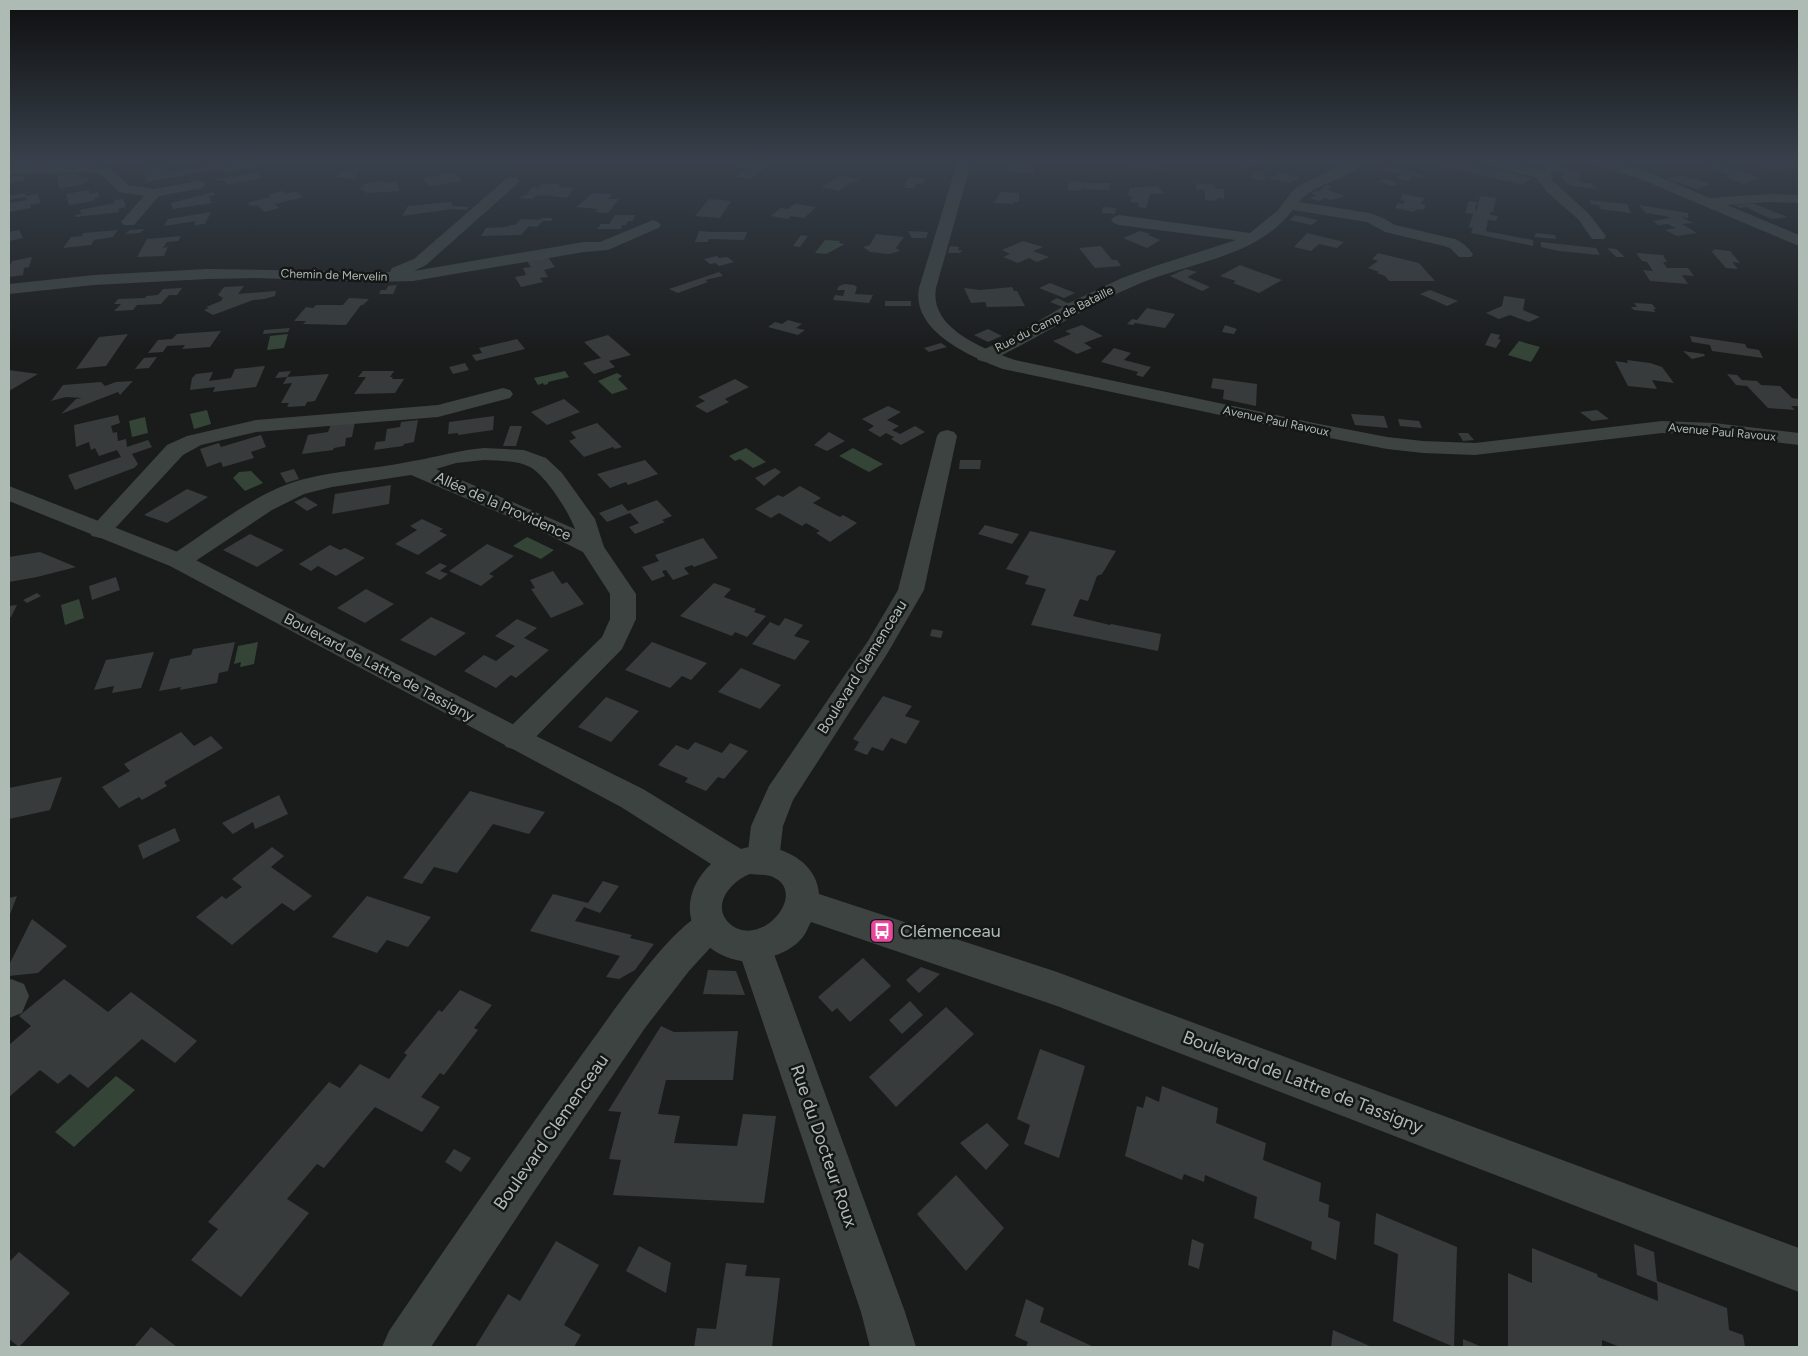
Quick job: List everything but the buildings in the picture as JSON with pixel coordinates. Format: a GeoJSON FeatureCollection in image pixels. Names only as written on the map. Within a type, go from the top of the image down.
{"type":"FeatureCollection","features":[{"type":"Feature","properties":{"kind":"street"},"geometry":{"type":"LineString","coordinates":[[385,277],[420,262],[464,223]]}},
{"type":"Feature","properties":{"kind":"street","name":"Avenue Paul Ravoux"},"geometry":{"type":"LineString","coordinates":[[947,223],[927,296],[930,310],[942,327],[951,335],[985,356],[1010,364],[1306,427],[1404,445],[1475,449],[1662,427],[1714,429],[1799,439]]}},
{"type":"Feature","properties":{"kind":"street"},"geometry":{"type":"LineString","coordinates":[[1143,223],[1252,238]]}},
{"type":"Feature","properties":{"kind":"street","name":"Rue du Camp de Bataille"},"geometry":{"type":"LineString","coordinates":[[985,356],[1022,338],[1075,307],[1128,282],[1161,269],[1237,246],[1252,238],[1269,223]]}},
{"type":"Feature","properties":{"kind":"street"},"geometry":{"type":"LineString","coordinates":[[1382,223],[1390,229],[1449,242],[1456,245],[1465,254]]}},
{"type":"Feature","properties":{"kind":"street"},"geometry":{"type":"LineString","coordinates":[[1588,223],[1598,236]]}},
{"type":"Feature","properties":{"kind":"street"},"geometry":{"type":"LineString","coordinates":[[1756,223],[1799,241]]}},
{"type":"Feature","properties":{"kind":"street","name":"Chemin de Mervelin"},"geometry":{"type":"LineString","coordinates":[[9,289],[137,277],[236,273],[414,276],[584,247],[602,247],[654,225]]}},
{"type":"Feature","properties":{"kind":"street"},"geometry":{"type":"LineString","coordinates":[[1776,232],[1782,230],[1799,234]]}},
{"type":"Feature","properties":{"kind":"street"},"geometry":{"type":"LineString","coordinates":[[100,531],[175,450],[194,440],[256,426],[438,411],[503,394]]}},
{"type":"Feature","properties":{"kind":"street","name":"Boulevard Clemenceau"},"geometry":{"type":"LineString","coordinates":[[750,862],[780,795],[878,647],[910,590],[946,436]]}},
{"type":"Feature","properties":{"kind":"street","name":"Allée de la Providence"},"geometry":{"type":"LineString","coordinates":[[178,561],[264,505],[296,489],[331,480],[413,468],[456,457],[484,454],[516,456],[538,463],[554,478],[583,519],[592,547],[623,594],[623,619],[613,642],[536,722],[516,739]]}},
{"type":"Feature","properties":{"kind":"street","name":"Allée de la Providence"},"geometry":{"type":"LineString","coordinates":[[413,468],[448,481],[592,547]]}},
{"type":"Feature","properties":{"kind":"street","name":"Boulevard de Lattre de Tassigny"},"geometry":{"type":"LineString","coordinates":[[9,493],[178,561],[632,798],[750,862]]}},
{"type":"Feature","properties":{"kind":"street"},"geometry":{"type":"LineString","coordinates":[[750,862],[785,866],[800,882],[803,904],[798,919],[786,932],[771,941],[754,946],[735,944],[720,937],[709,925],[704,911],[706,897],[713,883],[724,872],[750,862]]}},
{"type":"Feature","properties":{"kind":"street","name":"Boulevard de Lattre de Tassigny"},"geometry":{"type":"LineString","coordinates":[[803,904],[1057,989],[1799,1270]]}},
{"type":"Feature","properties":{"kind":"street","name":"Boulevard Clemenceau"},"geometry":{"type":"LineString","coordinates":[[405,1347],[525,1167],[622,1030],[665,972],[709,925]]}},
{"type":"Feature","properties":{"kind":"street","name":"Rue du Docteur Roux"},"geometry":{"type":"LineString","coordinates":[[754,946],[883,1312],[892,1347]]}},
{"type":"Feature","properties":{"kind":"shaded area"},"geometry":{"type":"Polygon","coordinates":[[[825,240],[840,241],[839,243],[845,244],[826,254],[815,253],[825,240]]]}},
{"type":"Feature","properties":{"kind":"shaded area"},"geometry":{"type":"Polygon","coordinates":[[[288,334],[284,348],[267,350],[270,336],[288,334]]]}},
{"type":"Feature","properties":{"kind":"shaded area"},"geometry":{"type":"Polygon","coordinates":[[[1519,341],[1540,347],[1531,362],[1508,355],[1519,341]]]}},
{"type":"Feature","properties":{"kind":"shaded area"},"geometry":{"type":"Polygon","coordinates":[[[565,371],[569,377],[548,382],[548,384],[544,385],[543,383],[538,385],[534,378],[565,371]]]}},
{"type":"Feature","properties":{"kind":"shaded area"},"geometry":{"type":"Polygon","coordinates":[[[617,373],[622,376],[618,379],[628,389],[612,394],[598,381],[617,373]]]}},
{"type":"Feature","properties":{"kind":"shaded area"},"geometry":{"type":"Polygon","coordinates":[[[207,410],[211,424],[194,429],[190,414],[207,410]]]}},
{"type":"Feature","properties":{"kind":"shaded area"},"geometry":{"type":"Polygon","coordinates":[[[145,417],[148,433],[132,437],[129,421],[145,417]]]}},
{"type":"Feature","properties":{"kind":"shaded area"},"geometry":{"type":"Polygon","coordinates":[[[746,448],[766,462],[753,468],[740,459],[735,461],[729,456],[746,448]]]}},
{"type":"Feature","properties":{"kind":"shaded area"},"geometry":{"type":"Polygon","coordinates":[[[853,448],[883,464],[869,472],[839,456],[853,448]]]}},
{"type":"Feature","properties":{"kind":"shaded area"},"geometry":{"type":"Polygon","coordinates":[[[251,471],[263,483],[245,491],[233,478],[239,472],[251,471]]]}},
{"type":"Feature","properties":{"kind":"shaded area"},"geometry":{"type":"Polygon","coordinates":[[[527,537],[554,550],[541,559],[513,546],[527,537]]]}},
{"type":"Feature","properties":{"kind":"shaded area"},"geometry":{"type":"Polygon","coordinates":[[[79,599],[84,618],[65,625],[61,605],[79,599]]]}},
{"type":"Feature","properties":{"kind":"shaded area"},"geometry":{"type":"Polygon","coordinates":[[[258,642],[254,664],[240,667],[241,662],[234,664],[238,646],[258,642]]]}},
{"type":"Feature","properties":{"kind":"shaded area"},"geometry":{"type":"Polygon","coordinates":[[[116,1076],[135,1090],[74,1147],[55,1132],[116,1076]]]}},
{"type":"Feature","properties":{"kind":"place","name":"Clémenceau"},"geometry":{"type":"Point","coordinates":[882,931]}}]}
